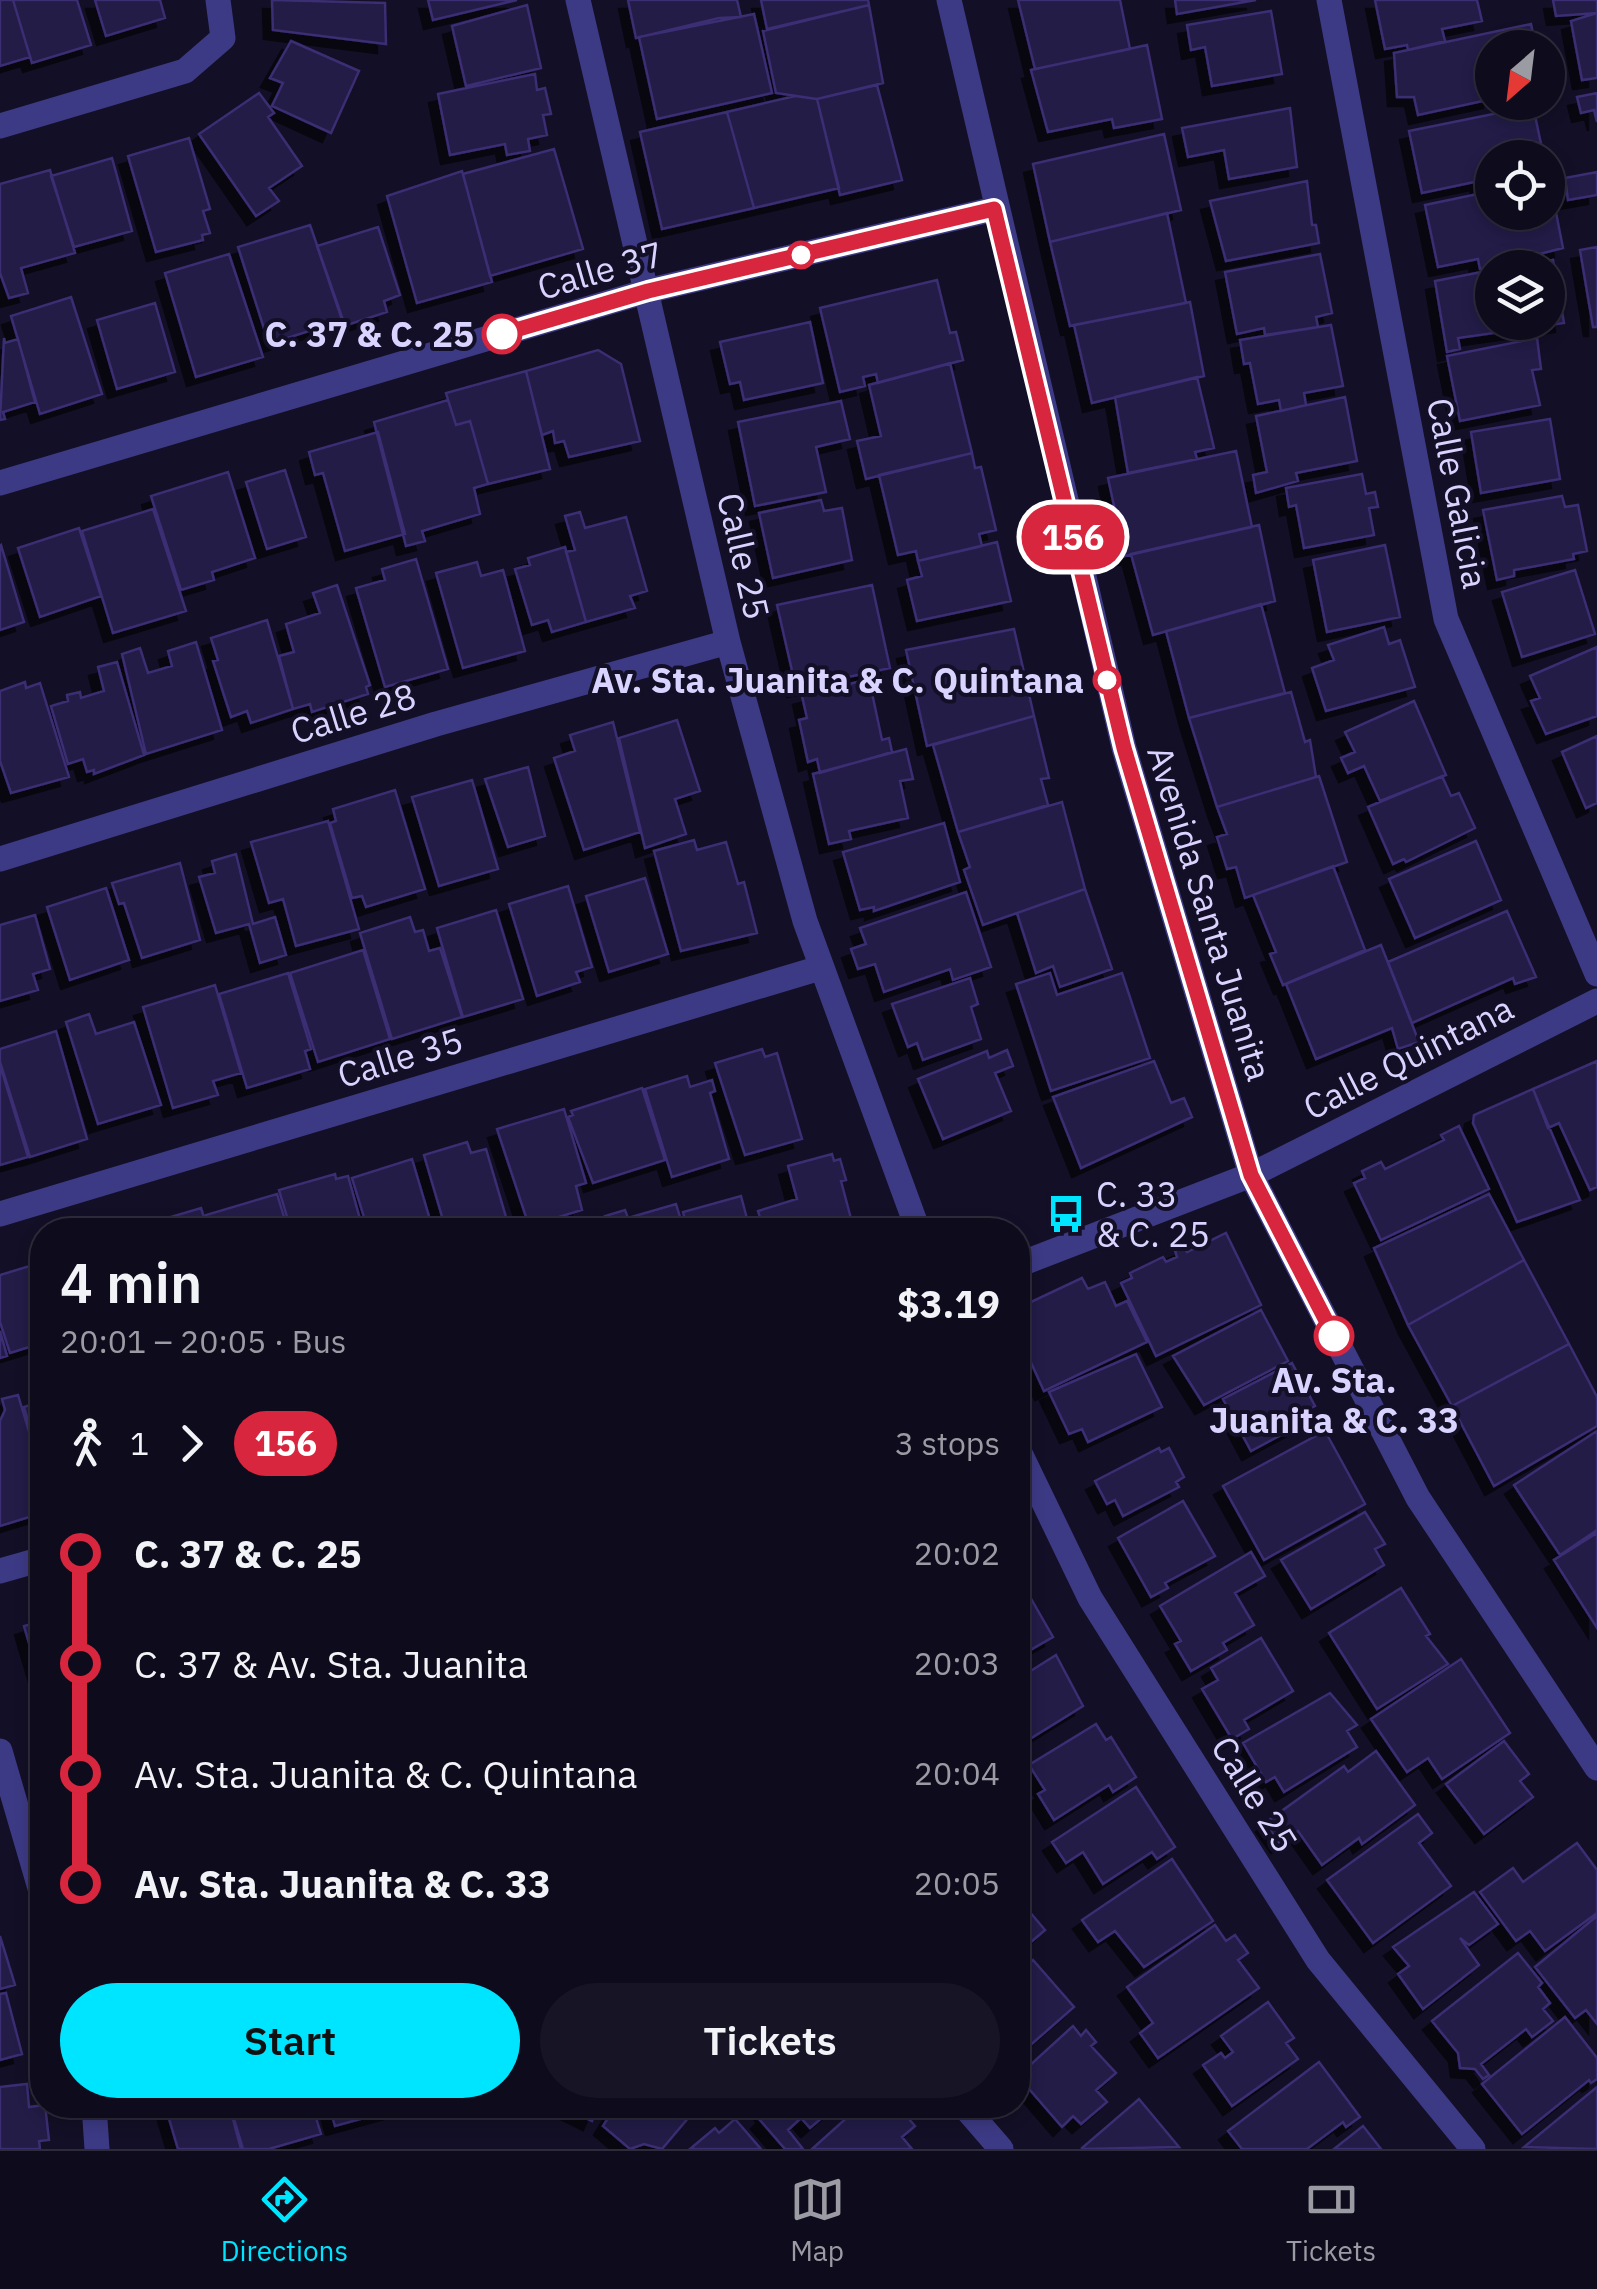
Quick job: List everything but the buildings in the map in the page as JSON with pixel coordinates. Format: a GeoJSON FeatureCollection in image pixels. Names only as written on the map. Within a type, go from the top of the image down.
{"type":"FeatureCollection","features":[{"type":"Feature","properties":{"kind":"street"},"geometry":{"type":"LineString","coordinates":[[0,126],[185,72],[223,38],[218,0]]}},
{"type":"Feature","properties":{"kind":"street","name":"Calle 25"},"geometry":{"type":"LineString","coordinates":[[578,0],[728,642],[820,968],[914,1218]]}},
{"type":"Feature","properties":{"kind":"street","name":"Avenida Santa Juanita"},"geometry":{"type":"LineString","coordinates":[[949,0],[994,209],[1124,748],[1251,1175],[1418,1498],[1597,1768]]}},
{"type":"Feature","properties":{"kind":"street","name":"Calle Galicia"},"geometry":{"type":"LineString","coordinates":[[1330,0],[1446,619],[1597,974]]}},
{"type":"Feature","properties":{"kind":"street","name":"Calle 37"},"geometry":{"type":"LineString","coordinates":[[0,483],[648,291],[994,209]]}},
{"type":"Feature","properties":{"kind":"street","name":"Calle 28"},"geometry":{"type":"LineString","coordinates":[[0,859],[436,724],[728,642]]}},
{"type":"Feature","properties":{"kind":"street","name":"Calle 35"},"geometry":{"type":"LineString","coordinates":[[0,1214],[820,968]]}},
{"type":"Feature","properties":{"kind":"street","name":"Calle Quintana"},"geometry":{"type":"LineString","coordinates":[[1030,1260],[1251,1175],[1597,1001]]}},
{"type":"Feature","properties":{"kind":"street","name":"Calle 25"},"geometry":{"type":"LineString","coordinates":[[1030,1474],[1090,1598],[1318,1960],[1473,2149]]}},
{"type":"Feature","properties":{"kind":"street"},"geometry":{"type":"LineString","coordinates":[[0,1572],[30,1563]]}},
{"type":"Feature","properties":{"kind":"street"},"geometry":{"type":"LineString","coordinates":[[0,1751],[30,1854]]}},
{"type":"Feature","properties":{"kind":"street"},"geometry":{"type":"LineString","coordinates":[[95,2118],[97,2149]]}},
{"type":"Feature","properties":{"kind":"street"},"geometry":{"type":"LineString","coordinates":[[974,2118],[1001,2149]]}},
{"type":"Feature","properties":{"kind":"bus line","name":"156"},"geometry":{"type":"LineString","coordinates":[[502,334],[648,291],[994,209],[1124,748],[1251,1175],[1334,1336]]}},
{"type":"Feature","properties":{"kind":"place","name":"C. 37 & C. 25"},"geometry":{"type":"Point","coordinates":[502,334]}},
{"type":"Feature","properties":{"kind":"place","name":"Av. Sta. Juanita & C. Quintana"},"geometry":{"type":"Point","coordinates":[1107,680]}},
{"type":"Feature","properties":{"kind":"place","name":"C. 33 & C. 25"},"geometry":{"type":"Point","coordinates":[1066,1214]}},
{"type":"Feature","properties":{"kind":"place","name":"Av. Sta. Juanita & C. 33"},"geometry":{"type":"Point","coordinates":[1334,1336]}}]}
